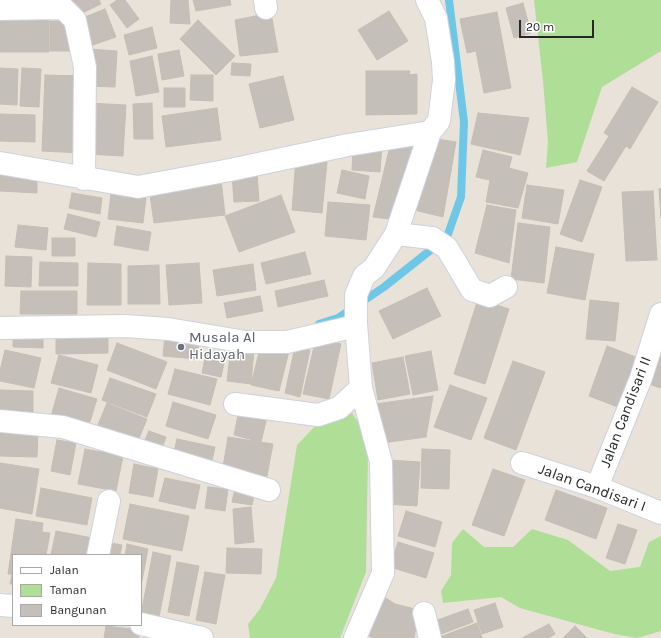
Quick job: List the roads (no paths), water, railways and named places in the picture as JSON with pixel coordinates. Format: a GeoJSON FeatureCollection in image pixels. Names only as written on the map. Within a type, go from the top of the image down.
{"type":"FeatureCollection","features":[{"type":"Feature","properties":{"kind":"street"},"geometry":{"type":"LineString","coordinates":[[355,638],[383,573],[381,462],[361,388],[356,324],[360,286],[374,268],[396,234],[430,132],[439,120],[444,74],[436,18],[427,0]]}},
{"type":"Feature","properties":{"kind":"street"},"geometry":{"type":"LineString","coordinates":[[0,9],[63,8],[75,20],[86,67],[84,179]]}},
{"type":"Feature","properties":{"kind":"street"},"geometry":{"type":"LineString","coordinates":[[0,163],[84,179],[138,187],[230,170],[348,145],[430,132]]}},
{"type":"Feature","properties":{"kind":"street"},"geometry":{"type":"LineString","coordinates":[[396,234],[440,243],[472,290],[490,296],[506,287]]}},
{"type":"Feature","properties":{"kind":"street","name":"Jalan Candisari II"},"geometry":{"type":"LineString","coordinates":[[597,487],[641,378],[661,314]]}},
{"type":"Feature","properties":{"kind":"street"},"geometry":{"type":"LineString","coordinates":[[0,328],[125,326],[168,330],[246,342],[287,342],[356,324]]}},
{"type":"Feature","properties":{"kind":"street"},"geometry":{"type":"LineString","coordinates":[[235,404],[318,415],[339,408],[361,388]]}},
{"type":"Feature","properties":{"kind":"street"},"geometry":{"type":"LineString","coordinates":[[0,421],[63,428],[269,490]]}},
{"type":"Feature","properties":{"kind":"street","name":"Jalan Candisari I"},"geometry":{"type":"LineString","coordinates":[[522,463],[597,487],[661,513]]}},
{"type":"Feature","properties":{"kind":"street"},"geometry":{"type":"LineString","coordinates":[[98,554],[109,501]]}},
{"type":"Feature","properties":{"kind":"street"},"geometry":{"type":"LineString","coordinates":[[0,605],[12,606]]}},
{"type":"Feature","properties":{"kind":"street"},"geometry":{"type":"LineString","coordinates":[[424,613],[430,638]]}},
{"type":"Feature","properties":{"kind":"street"},"geometry":{"type":"LineString","coordinates":[[142,624],[176,635],[202,638]]}},
{"type":"Feature","properties":{"kind":"waterway"},"geometry":{"type":"LineString","coordinates":[[319,324],[338,318],[384,287],[447,237],[461,197],[464,122],[449,0]]}},
{"type":"Feature","properties":{"kind":"place","name":"Musala Al Hidayah"},"geometry":{"type":"Point","coordinates":[181,347]}}]}
